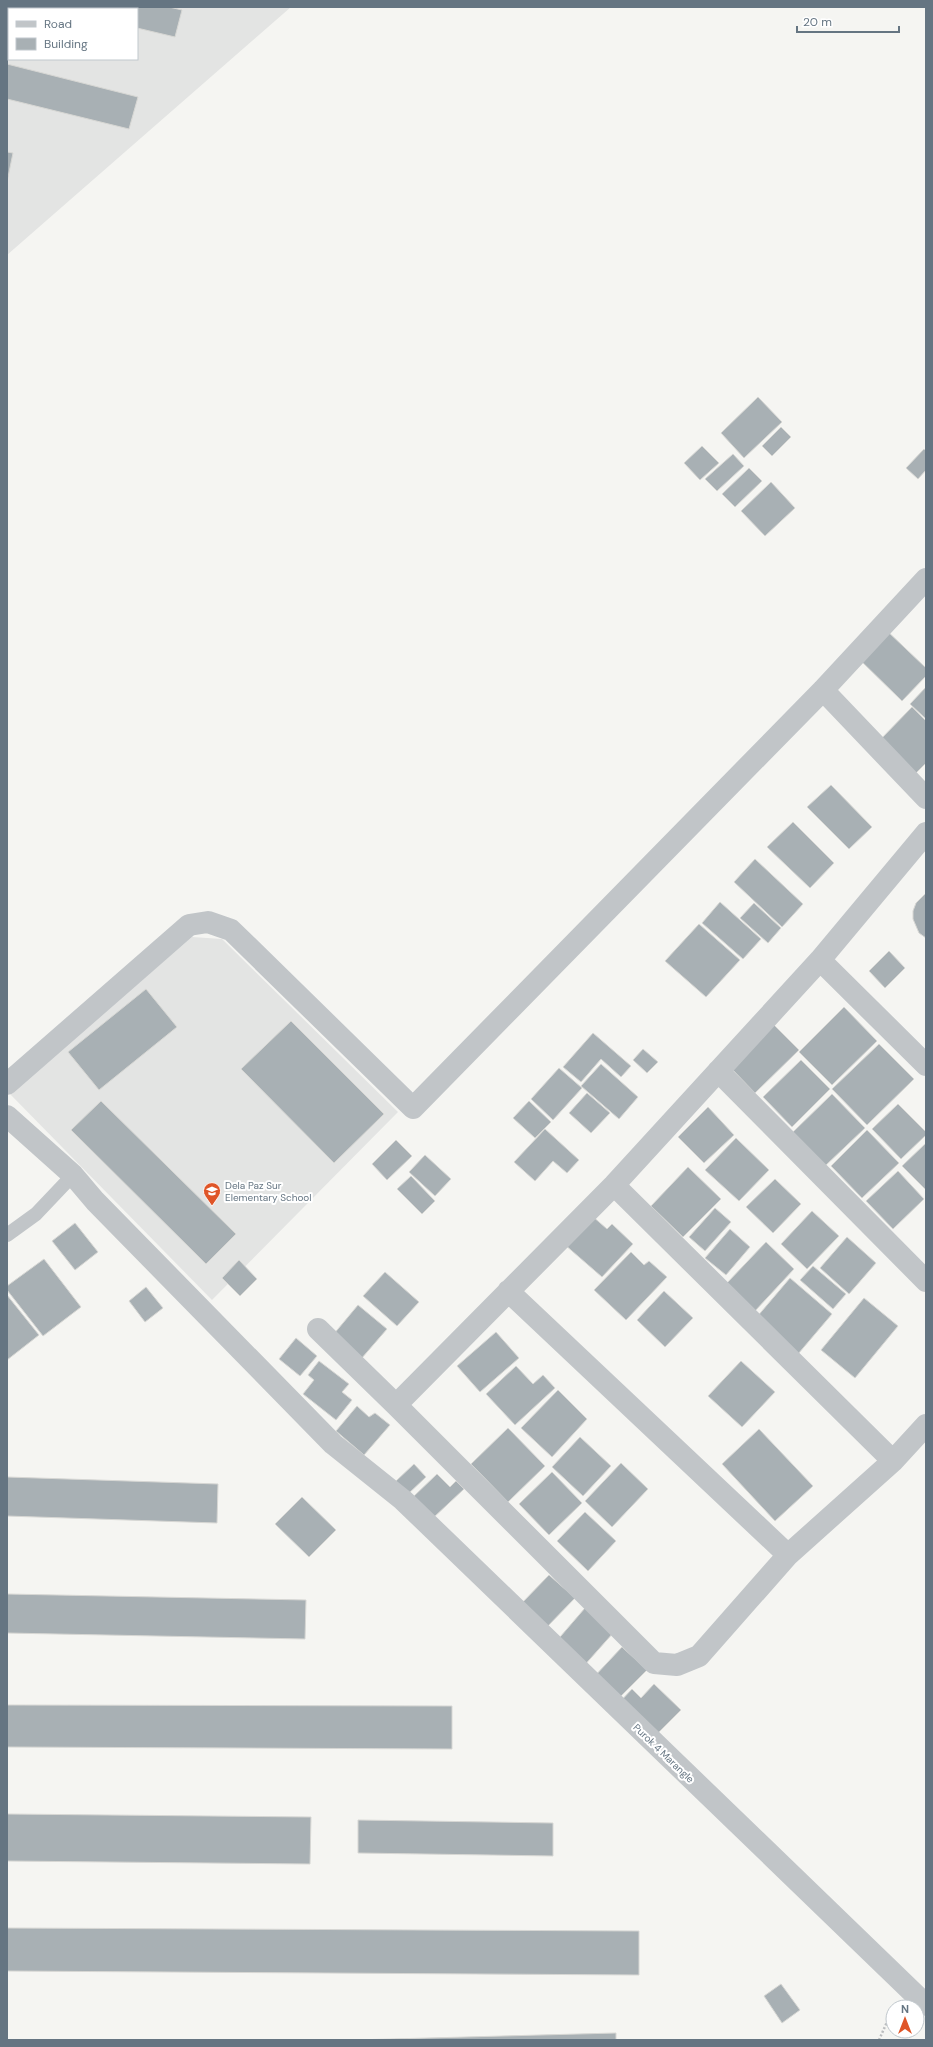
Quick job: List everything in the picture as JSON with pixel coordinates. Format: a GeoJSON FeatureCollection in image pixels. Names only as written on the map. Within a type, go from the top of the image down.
{"type":"FeatureCollection","features":[{"type":"Feature","properties":{"kind":"street"},"geometry":{"type":"LineString","coordinates":[[7,1084],[189,925],[208,922],[231,930],[413,1108],[823,690],[926,579]]}},
{"type":"Feature","properties":{"kind":"street"},"geometry":{"type":"LineString","coordinates":[[823,690],[926,798]]}},
{"type":"Feature","properties":{"kind":"street"},"geometry":{"type":"LineString","coordinates":[[396,1405],[614,1185],[820,960],[926,833]]}},
{"type":"Feature","properties":{"kind":"street"},"geometry":{"type":"LineString","coordinates":[[820,960],[926,1065]]}},
{"type":"Feature","properties":{"kind":"street"},"geometry":{"type":"LineString","coordinates":[[718,1071],[926,1281]]}},
{"type":"Feature","properties":{"kind":"street","name":"Purok 4 Marangle"},"geometry":{"type":"LineString","coordinates":[[7,1116],[74,1175],[95,1201],[333,1444],[403,1500],[926,2004]]}},
{"type":"Feature","properties":{"kind":"street"},"geometry":{"type":"LineString","coordinates":[[614,1185],[893,1461]]}},
{"type":"Feature","properties":{"kind":"street"},"geometry":{"type":"LineString","coordinates":[[508,1291],[788,1556]]}},
{"type":"Feature","properties":{"kind":"street"},"geometry":{"type":"LineString","coordinates":[[318,1329],[654,1663],[677,1664],[699,1656],[788,1556],[893,1461],[926,1425]]}},
{"type":"Feature","properties":{"kind":"lane"},"geometry":{"type":"LineString","coordinates":[[7,1235],[36,1214],[74,1175]]}},
{"type":"Feature","properties":{"kind":"path"},"geometry":{"type":"LineString","coordinates":[[879,2040],[885,2027]]}},
{"type":"Feature","properties":{"kind":"shaded area"},"geometry":{"type":"Polygon","coordinates":[[[7,7],[291,7],[7,255],[7,7]]]}},
{"type":"Feature","properties":{"kind":"shaded area","name":"Dela Paz Sur Elementary School"},"geometry":{"type":"Polygon","coordinates":[[[192,937],[222,939],[398,1112],[212,1300],[10,1094],[192,937]]]}},
{"type":"Feature","properties":{"kind":"building"},"geometry":{"type":"Polygon","coordinates":[[[53,7],[169,7],[182,10],[175,37],[138,28],[138,8],[53,7]]]}},
{"type":"Feature","properties":{"kind":"building"},"geometry":{"type":"Polygon","coordinates":[[[7,64],[138,97],[129,129],[7,99],[7,64]]]}},
{"type":"Feature","properties":{"kind":"building"},"geometry":{"type":"Polygon","coordinates":[[[7,152],[13,153],[7,182],[7,152]]]}},
{"type":"Feature","properties":{"kind":"building"},"geometry":{"type":"Polygon","coordinates":[[[758,397],[782,422],[744,458],[721,433],[758,397]]]}},
{"type":"Feature","properties":{"kind":"building"},"geometry":{"type":"Polygon","coordinates":[[[781,427],[791,437],[772,456],[762,446],[781,427]]]}},
{"type":"Feature","properties":{"kind":"building"},"geometry":{"type":"Polygon","coordinates":[[[702,446],[719,463],[700,480],[684,463],[702,446]]]}},
{"type":"Feature","properties":{"kind":"building"},"geometry":{"type":"Polygon","coordinates":[[[924,449],[926,451],[926,470],[918,479],[906,468],[924,449]]]}},
{"type":"Feature","properties":{"kind":"building"},"geometry":{"type":"Polygon","coordinates":[[[733,454],[744,466],[717,491],[705,479],[733,454]]]}},
{"type":"Feature","properties":{"kind":"building"},"geometry":{"type":"Polygon","coordinates":[[[749,468],[762,481],[735,507],[722,494],[749,468]]]}},
{"type":"Feature","properties":{"kind":"building"},"geometry":{"type":"Polygon","coordinates":[[[771,482],[795,508],[765,536],[741,511],[771,482]]]}},
{"type":"Feature","properties":{"kind":"building"},"geometry":{"type":"Polygon","coordinates":[[[884,628],[926,668],[926,676],[902,701],[856,656],[884,628]]]}},
{"type":"Feature","properties":{"kind":"building"},"geometry":{"type":"Polygon","coordinates":[[[926,687],[926,719],[910,704],[926,687]]]}},
{"type":"Feature","properties":{"kind":"building"},"geometry":{"type":"Polygon","coordinates":[[[912,707],[926,721],[926,763],[913,776],[878,742],[912,707]]]}},
{"type":"Feature","properties":{"kind":"building"},"geometry":{"type":"Polygon","coordinates":[[[831,785],[872,827],[849,849],[807,807],[831,785]]]}},
{"type":"Feature","properties":{"kind":"building"},"geometry":{"type":"Polygon","coordinates":[[[793,822],[834,863],[810,888],[767,847],[793,822]]]}},
{"type":"Feature","properties":{"kind":"building"},"geometry":{"type":"Polygon","coordinates":[[[755,859],[803,904],[782,927],[734,882],[755,859]]]}},
{"type":"Feature","properties":{"kind":"building"},"geometry":{"type":"Polygon","coordinates":[[[926,893],[926,938],[919,933],[913,919],[913,911],[916,903],[926,893]]]}},
{"type":"Feature","properties":{"kind":"building"},"geometry":{"type":"Polygon","coordinates":[[[720,902],[761,939],[743,959],[702,923],[720,902]]]}},
{"type":"Feature","properties":{"kind":"building"},"geometry":{"type":"Polygon","coordinates":[[[754,903],[781,928],[768,943],[740,918],[754,903]]]}},
{"type":"Feature","properties":{"kind":"building"},"geometry":{"type":"Polygon","coordinates":[[[699,924],[740,960],[706,997],[665,961],[699,924]]]}},
{"type":"Feature","properties":{"kind":"building"},"geometry":{"type":"Polygon","coordinates":[[[889,951],[905,968],[885,988],[869,971],[889,951]]]}},
{"type":"Feature","properties":{"kind":"building"},"geometry":{"type":"Polygon","coordinates":[[[146,989],[177,1027],[99,1090],[68,1052],[146,989]]]}},
{"type":"Feature","properties":{"kind":"building"},"geometry":{"type":"Polygon","coordinates":[[[844,1007],[877,1041],[832,1085],[799,1052],[844,1007]]]}},
{"type":"Feature","properties":{"kind":"building"},"geometry":{"type":"Polygon","coordinates":[[[291,1021],[384,1114],[334,1163],[241,1069],[291,1021]]]}},
{"type":"Feature","properties":{"kind":"building"},"geometry":{"type":"Polygon","coordinates":[[[771,1022],[799,1050],[755,1093],[727,1064],[771,1022]]]}},
{"type":"Feature","properties":{"kind":"building"},"geometry":{"type":"Polygon","coordinates":[[[593,1033],[631,1066],[621,1077],[601,1059],[581,1082],[563,1067],[593,1033]]]}},
{"type":"Feature","properties":{"kind":"building"},"geometry":{"type":"Polygon","coordinates":[[[879,1044],[914,1079],[867,1125],[832,1089],[879,1044]]]}},
{"type":"Feature","properties":{"kind":"building"},"geometry":{"type":"Polygon","coordinates":[[[643,1049],[658,1062],[647,1073],[633,1060],[643,1049]]]}},
{"type":"Feature","properties":{"kind":"building"},"geometry":{"type":"Polygon","coordinates":[[[801,1060],[830,1089],[792,1127],[763,1097],[801,1060]]]}},
{"type":"Feature","properties":{"kind":"building"},"geometry":{"type":"Polygon","coordinates":[[[601,1064],[638,1097],[619,1119],[581,1086],[601,1064]]]}},
{"type":"Feature","properties":{"kind":"building"},"geometry":{"type":"Polygon","coordinates":[[[559,1068],[582,1088],[553,1120],[531,1099],[559,1068]]]}},
{"type":"Feature","properties":{"kind":"building"},"geometry":{"type":"Polygon","coordinates":[[[587,1093],[610,1113],[591,1133],[569,1113],[587,1093]]]}},
{"type":"Feature","properties":{"kind":"building"},"geometry":{"type":"Polygon","coordinates":[[[832,1094],[865,1128],[825,1166],[793,1132],[832,1094]]]}},
{"type":"Feature","properties":{"kind":"building"},"geometry":{"type":"Polygon","coordinates":[[[101,1101],[236,1234],[206,1264],[71,1130],[101,1101]]]}},
{"type":"Feature","properties":{"kind":"building"},"geometry":{"type":"Polygon","coordinates":[[[529,1101],[551,1122],[535,1138],[513,1118],[529,1101]]]}},
{"type":"Feature","properties":{"kind":"building"},"geometry":{"type":"Polygon","coordinates":[[[898,1104],[926,1132],[926,1135],[901,1159],[872,1129],[898,1104]]]}},
{"type":"Feature","properties":{"kind":"building"},"geometry":{"type":"Polygon","coordinates":[[[708,1107],[734,1135],[704,1163],[678,1137],[708,1107]]]}},
{"type":"Feature","properties":{"kind":"building"},"geometry":{"type":"Polygon","coordinates":[[[545,1129],[579,1160],[567,1173],[553,1161],[535,1181],[514,1162],[545,1129]]]}},
{"type":"Feature","properties":{"kind":"building"},"geometry":{"type":"Polygon","coordinates":[[[867,1130],[899,1163],[862,1198],[831,1166],[867,1130]]]}},
{"type":"Feature","properties":{"kind":"building"},"geometry":{"type":"Polygon","coordinates":[[[736,1138],[769,1170],[739,1201],[705,1170],[736,1138]]]}},
{"type":"Feature","properties":{"kind":"building"},"geometry":{"type":"Polygon","coordinates":[[[396,1140],[412,1156],[387,1180],[372,1164],[396,1140]]]}},
{"type":"Feature","properties":{"kind":"building"},"geometry":{"type":"Polygon","coordinates":[[[926,1143],[926,1190],[902,1166],[926,1143]]]}},
{"type":"Feature","properties":{"kind":"building"},"geometry":{"type":"Polygon","coordinates":[[[425,1155],[451,1179],[435,1196],[409,1172],[425,1155]]]}},
{"type":"Feature","properties":{"kind":"building"},"geometry":{"type":"Polygon","coordinates":[[[688,1167],[721,1199],[683,1237],[651,1206],[688,1167]]]}},
{"type":"Feature","properties":{"kind":"building"},"geometry":{"type":"Polygon","coordinates":[[[898,1171],[924,1199],[893,1229],[866,1201],[898,1171]]]}},
{"type":"Feature","properties":{"kind":"building"},"geometry":{"type":"Polygon","coordinates":[[[411,1176],[435,1201],[422,1214],[397,1189],[411,1176]]]}},
{"type":"Feature","properties":{"kind":"building"},"geometry":{"type":"Polygon","coordinates":[[[775,1179],[801,1204],[773,1233],[746,1207],[775,1179]]]}},
{"type":"Feature","properties":{"kind":"building"},"geometry":{"type":"Polygon","coordinates":[[[715,1208],[731,1222],[705,1251],[689,1237],[715,1208]]]}},
{"type":"Feature","properties":{"kind":"building"},"geometry":{"type":"Polygon","coordinates":[[[812,1211],[839,1236],[807,1269],[781,1244],[812,1211]]]}},
{"type":"Feature","properties":{"kind":"building"},"geometry":{"type":"Polygon","coordinates":[[[591,1215],[607,1229],[612,1224],[633,1244],[602,1277],[564,1244],[591,1215]]]}},
{"type":"Feature","properties":{"kind":"building"},"geometry":{"type":"Polygon","coordinates":[[[75,1223],[98,1252],[75,1270],[52,1241],[75,1223]]]}},
{"type":"Feature","properties":{"kind":"building"},"geometry":{"type":"Polygon","coordinates":[[[730,1229],[750,1247],[726,1275],[705,1258],[730,1229]]]}},
{"type":"Feature","properties":{"kind":"building"},"geometry":{"type":"Polygon","coordinates":[[[847,1237],[876,1263],[849,1294],[820,1268],[847,1237]]]}},
{"type":"Feature","properties":{"kind":"building"},"geometry":{"type":"Polygon","coordinates":[[[766,1242],[794,1269],[755,1311],[726,1284],[766,1242]]]}},
{"type":"Feature","properties":{"kind":"building"},"geometry":{"type":"Polygon","coordinates":[[[631,1252],[644,1265],[649,1261],[667,1277],[626,1320],[594,1290],[631,1252]]]}},
{"type":"Feature","properties":{"kind":"building"},"geometry":{"type":"Polygon","coordinates":[[[44,1259],[81,1307],[43,1336],[7,1290],[7,1286],[44,1259]]]}},
{"type":"Feature","properties":{"kind":"building"},"geometry":{"type":"Polygon","coordinates":[[[239,1260],[257,1279],[240,1296],[222,1278],[239,1260]]]}},
{"type":"Feature","properties":{"kind":"building"},"geometry":{"type":"Polygon","coordinates":[[[813,1266],[846,1294],[833,1309],[800,1280],[813,1266]]]}},
{"type":"Feature","properties":{"kind":"building"},"geometry":{"type":"Polygon","coordinates":[[[385,1272],[419,1302],[397,1326],[363,1296],[385,1272]]]}},
{"type":"Feature","properties":{"kind":"building"},"geometry":{"type":"Polygon","coordinates":[[[790,1278],[832,1314],[798,1354],[756,1318],[790,1278]]]}},
{"type":"Feature","properties":{"kind":"building"},"geometry":{"type":"Polygon","coordinates":[[[146,1287],[163,1308],[145,1322],[129,1301],[146,1287]]]}},
{"type":"Feature","properties":{"kind":"building"},"geometry":{"type":"Polygon","coordinates":[[[664,1291],[693,1318],[665,1347],[637,1320],[664,1291]]]}},
{"type":"Feature","properties":{"kind":"building"},"geometry":{"type":"Polygon","coordinates":[[[7,1295],[39,1335],[7,1360],[7,1295]]]}},
{"type":"Feature","properties":{"kind":"building"},"geometry":{"type":"Polygon","coordinates":[[[864,1298],[898,1326],[855,1378],[821,1350],[864,1298]]]}},
{"type":"Feature","properties":{"kind":"building"},"geometry":{"type":"Polygon","coordinates":[[[358,1305],[387,1329],[361,1359],[333,1335],[358,1305]]]}},
{"type":"Feature","properties":{"kind":"building"},"geometry":{"type":"Polygon","coordinates":[[[496,1332],[519,1358],[480,1392],[457,1366],[496,1332]]]}},
{"type":"Feature","properties":{"kind":"building"},"geometry":{"type":"Polygon","coordinates":[[[296,1338],[317,1356],[300,1376],[279,1359],[296,1338]]]}},
{"type":"Feature","properties":{"kind":"building"},"geometry":{"type":"Polygon","coordinates":[[[319,1361],[349,1384],[342,1392],[352,1400],[336,1420],[303,1394],[314,1380],[308,1375],[319,1361]]]}},
{"type":"Feature","properties":{"kind":"building"},"geometry":{"type":"Polygon","coordinates":[[[741,1361],[775,1392],[742,1427],[708,1396],[741,1361]]]}},
{"type":"Feature","properties":{"kind":"building"},"geometry":{"type":"Polygon","coordinates":[[[516,1366],[533,1384],[543,1375],[555,1388],[515,1425],[486,1394],[516,1366]]]}},
{"type":"Feature","properties":{"kind":"building"},"geometry":{"type":"Polygon","coordinates":[[[558,1390],[587,1419],[552,1457],[521,1428],[558,1390]]]}},
{"type":"Feature","properties":{"kind":"building"},"geometry":{"type":"Polygon","coordinates":[[[357,1406],[369,1417],[375,1413],[390,1425],[364,1455],[336,1431],[357,1406]]]}},
{"type":"Feature","properties":{"kind":"building"},"geometry":{"type":"Polygon","coordinates":[[[508,1428],[545,1466],[508,1502],[471,1464],[508,1428]]]}},
{"type":"Feature","properties":{"kind":"building"},"geometry":{"type":"Polygon","coordinates":[[[759,1429],[813,1486],[775,1521],[722,1464],[759,1429]]]}},
{"type":"Feature","properties":{"kind":"building"},"geometry":{"type":"Polygon","coordinates":[[[580,1437],[611,1466],[583,1496],[552,1467],[580,1437]]]}},
{"type":"Feature","properties":{"kind":"building"},"geometry":{"type":"Polygon","coordinates":[[[621,1463],[648,1489],[612,1527],[585,1501],[621,1463]]]}},
{"type":"Feature","properties":{"kind":"building"},"geometry":{"type":"Polygon","coordinates":[[[414,1464],[426,1477],[408,1494],[396,1481],[414,1464]]]}},
{"type":"Feature","properties":{"kind":"building"},"geometry":{"type":"Polygon","coordinates":[[[552,1472],[582,1503],[549,1535],[519,1504],[552,1472]]]}},
{"type":"Feature","properties":{"kind":"building"},"geometry":{"type":"Polygon","coordinates":[[[437,1474],[450,1487],[456,1481],[464,1489],[433,1518],[413,1497],[437,1474]]]}},
{"type":"Feature","properties":{"kind":"building"},"geometry":{"type":"Polygon","coordinates":[[[7,1477],[218,1484],[217,1523],[7,1516],[7,1477]]]}},
{"type":"Feature","properties":{"kind":"building"},"geometry":{"type":"Polygon","coordinates":[[[302,1497],[336,1530],[309,1557],[275,1524],[302,1497]]]}},
{"type":"Feature","properties":{"kind":"building"},"geometry":{"type":"Polygon","coordinates":[[[585,1512],[616,1541],[588,1571],[557,1541],[585,1512]]]}},
{"type":"Feature","properties":{"kind":"building"},"geometry":{"type":"Polygon","coordinates":[[[549,1575],[575,1598],[545,1629],[520,1605],[549,1575]]]}},
{"type":"Feature","properties":{"kind":"building"},"geometry":{"type":"Polygon","coordinates":[[[7,1594],[306,1600],[305,1639],[7,1633],[7,1594]]]}},
{"type":"Feature","properties":{"kind":"building"},"geometry":{"type":"Polygon","coordinates":[[[585,1608],[614,1632],[582,1668],[554,1644],[585,1608]]]}},
{"type":"Feature","properties":{"kind":"building"},"geometry":{"type":"Polygon","coordinates":[[[622,1647],[647,1670],[616,1701],[592,1679],[622,1647]]]}},
{"type":"Feature","properties":{"kind":"building"},"geometry":{"type":"Polygon","coordinates":[[[654,1684],[681,1710],[652,1739],[617,1705],[632,1689],[641,1698],[654,1684]]]}},
{"type":"Feature","properties":{"kind":"building"},"geometry":{"type":"Polygon","coordinates":[[[7,1705],[452,1706],[452,1749],[7,1747],[7,1705]]]}},
{"type":"Feature","properties":{"kind":"building"},"geometry":{"type":"Polygon","coordinates":[[[7,1814],[311,1817],[310,1864],[7,1861],[7,1814]]]}},
{"type":"Feature","properties":{"kind":"building"},"geometry":{"type":"Polygon","coordinates":[[[358,1820],[553,1823],[553,1856],[358,1853],[358,1820]]]}},
{"type":"Feature","properties":{"kind":"building"},"geometry":{"type":"Polygon","coordinates":[[[7,1928],[639,1931],[639,1975],[7,1971],[7,1928]]]}},
{"type":"Feature","properties":{"kind":"building"},"geometry":{"type":"Polygon","coordinates":[[[781,1984],[800,2010],[782,2023],[764,1996],[781,1984]]]}},
{"type":"Feature","properties":{"kind":"building"},"geometry":{"type":"Polygon","coordinates":[[[616,2033],[616,2040],[353,2040],[616,2033]]]}},
{"type":"Feature","properties":{"kind":"place","name":"Dela Paz Sur Elementary School"},"geometry":{"type":"Point","coordinates":[212,1206]}}]}
